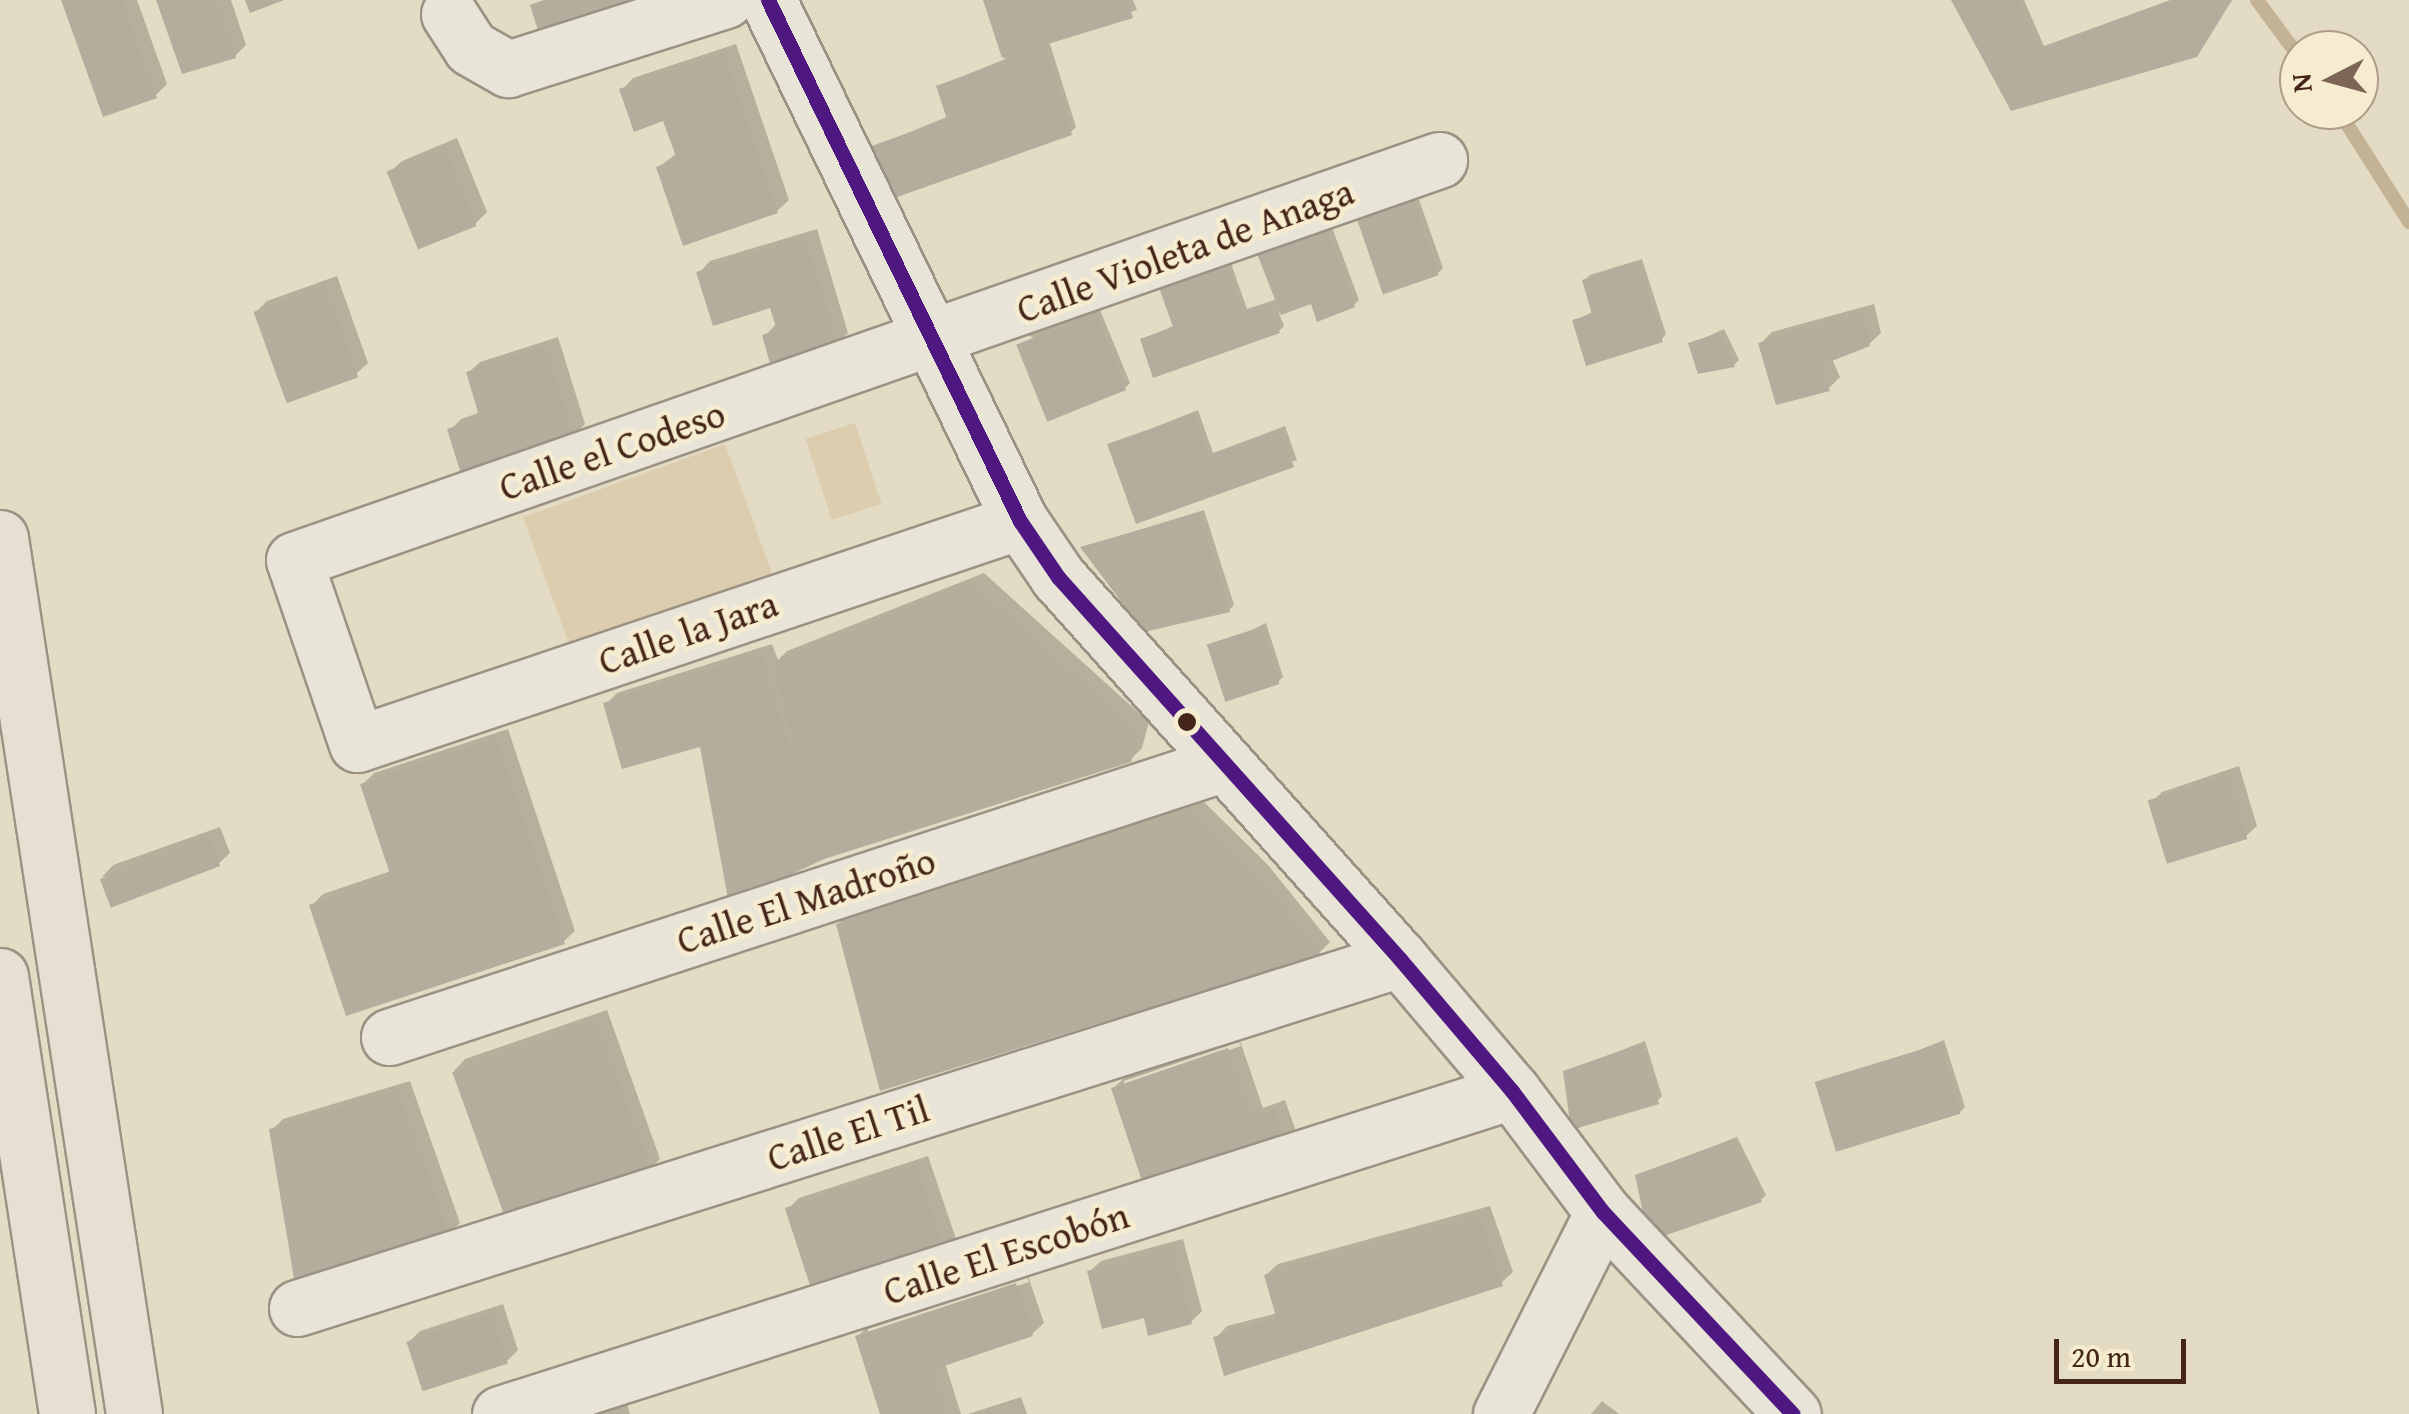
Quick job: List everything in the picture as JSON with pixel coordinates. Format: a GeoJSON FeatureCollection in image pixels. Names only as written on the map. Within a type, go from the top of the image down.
{"type":"FeatureCollection","features":[{"type":"Feature","properties":{"kind":"highway"},"geometry":{"type":"LineString","coordinates":[[0,538],[134,1414]]}},
{"type":"Feature","properties":{"kind":"highway"},"geometry":{"type":"LineString","coordinates":[[0,976],[67,1414]]}},
{"type":"Feature","properties":{"kind":"street"},"geometry":{"type":"LineString","coordinates":[[449,14],[471,48],[508,69],[725,0]]}},
{"type":"Feature","properties":{"kind":"street"},"geometry":{"type":"LineString","coordinates":[[768,0],[1020,520],[1058,577],[1400,960],[1512,1091],[1603,1212],[1792,1414]]}},
{"type":"Feature","properties":{"kind":"street","name":"Calle Violeta de Anaga"},"geometry":{"type":"LineString","coordinates":[[931,340],[1439,160]]}},
{"type":"Feature","properties":{"kind":"street","name":"Calle el Codeso"},"geometry":{"type":"LineString","coordinates":[[357,744],[294,560],[931,340]]}},
{"type":"Feature","properties":{"kind":"street","name":"Calle la Jara"},"geometry":{"type":"LineString","coordinates":[[357,744],[1020,520]]}},
{"type":"Feature","properties":{"kind":"street","name":"Calle El Madroño"},"geometry":{"type":"LineString","coordinates":[[389,1036],[1222,764]]}},
{"type":"Feature","properties":{"kind":"street","name":"Calle El Til"},"geometry":{"type":"LineString","coordinates":[[298,1308],[1400,960]]}},
{"type":"Feature","properties":{"kind":"street","name":"Calle El Escobón"},"geometry":{"type":"LineString","coordinates":[[500,1414],[1512,1091]]}},
{"type":"Feature","properties":{"kind":"street"},"geometry":{"type":"LineString","coordinates":[[1500,1414],[1603,1212]]}},
{"type":"Feature","properties":{"kind":"shaded area"},"geometry":{"type":"Polygon","coordinates":[[[855,423],[881,504],[832,520],[806,439],[855,423]]]}},
{"type":"Feature","properties":{"kind":"shaded area"},"geometry":{"type":"Polygon","coordinates":[[[725,444],[775,580],[573,654],[523,518],[725,444]]]}},
{"type":"Feature","properties":{"kind":"building"},"geometry":{"type":"Polygon","coordinates":[[[61,0],[122,0],[157,98],[103,117],[61,0]]]}},
{"type":"Feature","properties":{"kind":"building"},"geometry":{"type":"Polygon","coordinates":[[[156,0],[217,0],[236,58],[182,74],[156,0]]]}},
{"type":"Feature","properties":{"kind":"building"},"geometry":{"type":"Polygon","coordinates":[[[245,0],[284,0],[250,13],[245,0]]]}},
{"type":"Feature","properties":{"kind":"building"},"geometry":{"type":"Polygon","coordinates":[[[544,0],[691,0],[544,49],[530,5],[544,0]]]}},
{"type":"Feature","properties":{"kind":"building"},"geometry":{"type":"Polygon","coordinates":[[[983,0],[1127,0],[1133,18],[1002,58],[983,0]]]}},
{"type":"Feature","properties":{"kind":"building"},"geometry":{"type":"Polygon","coordinates":[[[1951,0],[2018,0],[2039,49],[2174,0],[2232,0],[2197,57],[2011,111],[1951,0]]]}},
{"type":"Feature","properties":{"kind":"building"},"geometry":{"type":"Polygon","coordinates":[[[1044,46],[1072,135],[883,202],[866,148],[947,119],[936,86],[1044,46]]]}},
{"type":"Feature","properties":{"kind":"building"},"geometry":{"type":"Polygon","coordinates":[[[724,53],[778,213],[683,246],[656,167],[677,159],[663,121],[634,132],[619,89],[724,53]]]}},
{"type":"Feature","properties":{"kind":"building"},"geometry":{"type":"Polygon","coordinates":[[[445,148],[476,226],[418,249],[387,172],[445,148]]]}},
{"type":"Feature","properties":{"kind":"building"},"geometry":{"type":"Polygon","coordinates":[[[1411,195],[1439,275],[1383,295],[1355,214],[1411,195]]]}},
{"type":"Feature","properties":{"kind":"building"},"geometry":{"type":"Polygon","coordinates":[[[1325,225],[1355,307],[1317,322],[1311,304],[1281,315],[1256,251],[1325,225]]]}},
{"type":"Feature","properties":{"kind":"building"},"geometry":{"type":"Polygon","coordinates":[[[806,239],[838,346],[771,367],[762,335],[777,330],[770,308],[713,326],[696,272],[806,239]]]}},
{"type":"Feature","properties":{"kind":"building"},"geometry":{"type":"Polygon","coordinates":[[[1222,255],[1242,313],[1270,303],[1280,333],[1153,378],[1140,339],[1173,327],[1156,279],[1222,255]]]}},
{"type":"Feature","properties":{"kind":"building"},"geometry":{"type":"Polygon","coordinates":[[[1638,262],[1663,342],[1586,366],[1572,320],[1592,314],[1582,280],[1638,262]]]}},
{"type":"Feature","properties":{"kind":"building"},"geometry":{"type":"Polygon","coordinates":[[[325,286],[358,377],[287,403],[254,312],[325,286]]]}},
{"type":"Feature","properties":{"kind":"building"},"geometry":{"type":"Polygon","coordinates":[[[1095,313],[1126,390],[1047,422],[1016,345],[1095,313]]]}},
{"type":"Feature","properties":{"kind":"building"},"geometry":{"type":"Polygon","coordinates":[[[1863,314],[1870,346],[1819,366],[1830,391],[1776,405],[1758,343],[1863,314]]]}},
{"type":"Feature","properties":{"kind":"building"},"geometry":{"type":"Polygon","coordinates":[[[1719,333],[1735,367],[1698,374],[1688,343],[1719,333]]]}},
{"type":"Feature","properties":{"kind":"building"},"geometry":{"type":"Polygon","coordinates":[[[546,347],[575,438],[461,474],[447,429],[480,419],[466,372],[546,347]]]}},
{"type":"Feature","properties":{"kind":"building"},"geometry":{"type":"Polygon","coordinates":[[[1193,414],[1208,456],[1280,430],[1294,467],[1136,524],[1107,444],[1193,414]]]}},
{"type":"Feature","properties":{"kind":"building"},"geometry":{"type":"Polygon","coordinates":[[[1199,513],[1230,612],[1144,632],[1080,547],[1199,513]]]}},
{"type":"Feature","properties":{"kind":"building"},"geometry":{"type":"Polygon","coordinates":[[[971,583],[1139,734],[1131,762],[824,859],[729,904],[700,747],[622,769],[603,703],[761,654],[818,836],[773,662],[971,583]]]}},
{"type":"Feature","properties":{"kind":"building"},"geometry":{"type":"Polygon","coordinates":[[[1261,627],[1280,684],[1225,702],[1207,645],[1261,627]]]}},
{"type":"Feature","properties":{"kind":"building"},"geometry":{"type":"Polygon","coordinates":[[[497,739],[565,944],[346,1016],[309,905],[391,877],[360,784],[497,739]]]}},
{"type":"Feature","properties":{"kind":"building"},"geometry":{"type":"Polygon","coordinates":[[[2228,776],[2247,839],[2167,864],[2148,801],[2228,776]]]}},
{"type":"Feature","properties":{"kind":"building"},"geometry":{"type":"Polygon","coordinates":[[[1191,812],[1257,876],[1321,955],[880,1091],[836,924],[1191,812]]]}},
{"type":"Feature","properties":{"kind":"building"},"geometry":{"type":"Polygon","coordinates":[[[209,837],[220,866],[111,908],[100,879],[209,837]]]}},
{"type":"Feature","properties":{"kind":"building"},"geometry":{"type":"Polygon","coordinates":[[[596,1020],[651,1171],[507,1224],[452,1072],[596,1020]]]}},
{"type":"Feature","properties":{"kind":"building"},"geometry":{"type":"Polygon","coordinates":[[[1640,1044],[1659,1104],[1571,1130],[1563,1071],[1640,1044]]]}},
{"type":"Feature","properties":{"kind":"building"},"geometry":{"type":"Polygon","coordinates":[[[1939,1044],[1960,1114],[1836,1152],[1815,1082],[1939,1044]]]}},
{"type":"Feature","properties":{"kind":"building"},"geometry":{"type":"Polygon","coordinates":[[[1228,1048],[1251,1117],[1274,1110],[1289,1154],[1249,1167],[1243,1147],[1142,1181],[1111,1088],[1228,1048]]]}},
{"type":"Feature","properties":{"kind":"building"},"geometry":{"type":"Polygon","coordinates":[[[398,1091],[450,1237],[296,1290],[269,1129],[398,1091]]]}},
{"type":"Feature","properties":{"kind":"building"},"geometry":{"type":"Polygon","coordinates":[[[1731,1140],[1762,1202],[1649,1241],[1635,1175],[1731,1140]]]}},
{"type":"Feature","properties":{"kind":"building"},"geometry":{"type":"Polygon","coordinates":[[[917,1165],[945,1252],[813,1295],[785,1208],[917,1165]]]}},
{"type":"Feature","properties":{"kind":"building"},"geometry":{"type":"Polygon","coordinates":[[[1479,1216],[1503,1286],[1224,1376],[1213,1337],[1277,1320],[1264,1275],[1479,1216]]]}},
{"type":"Feature","properties":{"kind":"building"},"geometry":{"type":"Polygon","coordinates":[[[1172,1249],[1192,1324],[1148,1336],[1144,1318],[1102,1329],[1087,1271],[1172,1249]]]}},
{"type":"Feature","properties":{"kind":"building"},"geometry":{"type":"Polygon","coordinates":[[[1016,1283],[1033,1336],[932,1370],[947,1414],[880,1414],[855,1336],[1016,1283]]]}},
{"type":"Feature","properties":{"kind":"building"},"geometry":{"type":"Polygon","coordinates":[[[492,1314],[508,1363],[422,1391],[406,1342],[492,1314]]]}},
{"type":"Feature","properties":{"kind":"waterway"},"geometry":{"type":"LineString","coordinates":[[2257,0],[2279,30]]}},
{"type":"Feature","properties":{"kind":"waterway"},"geometry":{"type":"LineString","coordinates":[[2351,130],[2409,222]]}},
{"type":"Feature","properties":{"kind":"transit line"},"geometry":{"type":"LineString","coordinates":[[768,0],[1020,521],[1058,577],[1400,959],[1512,1091],[1603,1212],[1793,1414]]}}]}
